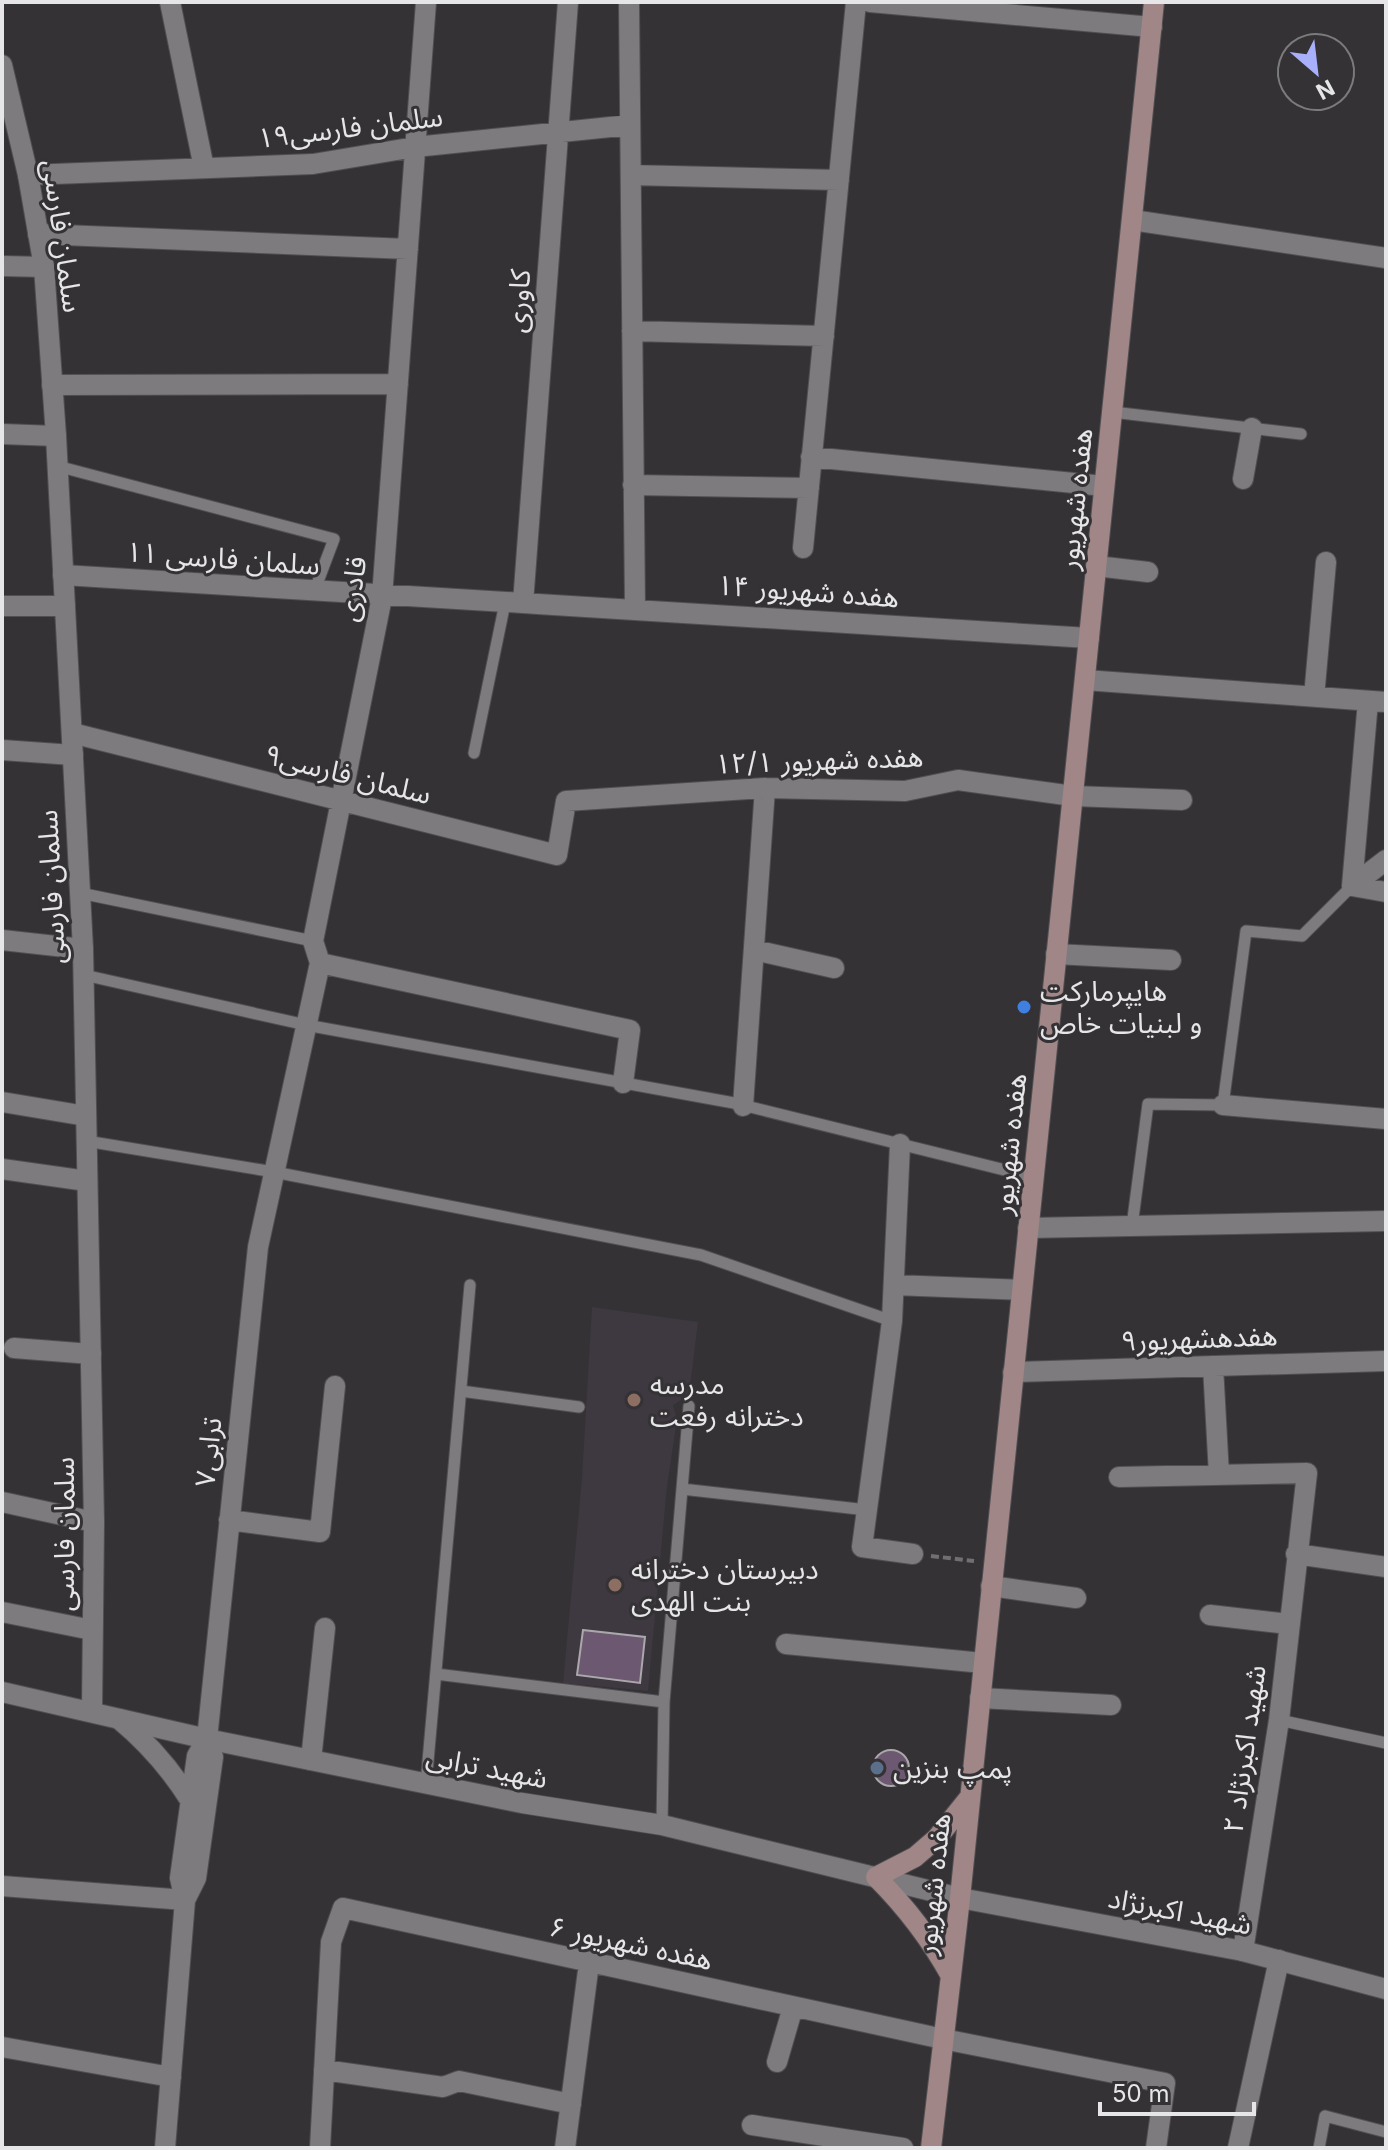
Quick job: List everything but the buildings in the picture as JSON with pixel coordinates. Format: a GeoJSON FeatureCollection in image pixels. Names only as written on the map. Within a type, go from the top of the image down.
{"type":"FeatureCollection","features":[{"type":"Feature","properties":{"kind":"main road","name":"هفده شهریور"},"geometry":{"type":"LineString","coordinates":[[931,2148],[960,1898],[1154,2]]}},
{"type":"Feature","properties":{"kind":"main road"},"geometry":{"type":"LineString","coordinates":[[951,1976],[914,1917],[876,1877],[915,1857],[937,1838],[970,1797]]}},
{"type":"Feature","properties":{"kind":"street"},"geometry":{"type":"LineString","coordinates":[[170,2],[204,168]]}},
{"type":"Feature","properties":{"kind":"street","name":"قادری"},"geometry":{"type":"LineString","coordinates":[[320,963],[313,941],[382,597],[426,2]]}},
{"type":"Feature","properties":{"kind":"street","name":"کاوری"},"geometry":{"type":"LineString","coordinates":[[514,603],[568,2]]}},
{"type":"Feature","properties":{"kind":"street"},"geometry":{"type":"LineString","coordinates":[[629,2],[635,609]]}},
{"type":"Feature","properties":{"kind":"street"},"geometry":{"type":"LineString","coordinates":[[803,548],[856,2]]}},
{"type":"Feature","properties":{"kind":"street"},"geometry":{"type":"LineString","coordinates":[[870,2],[1152,27]]}},
{"type":"Feature","properties":{"kind":"street","name":"سلمان فارسی"},"geometry":{"type":"LineString","coordinates":[[2,65],[28,175],[44,267],[56,436],[84,975],[94,1522],[92,1712]]}},
{"type":"Feature","properties":{"kind":"street","name":"سلمان فارسی۱۹"},"geometry":{"type":"LineString","coordinates":[[28,175],[313,164],[415,147],[630,125]]}},
{"type":"Feature","properties":{"kind":"street"},"geometry":{"type":"LineString","coordinates":[[631,175],[839,180]]}},
{"type":"Feature","properties":{"kind":"street"},"geometry":{"type":"LineString","coordinates":[[1132,220],[1386,258]]}},
{"type":"Feature","properties":{"kind":"street"},"geometry":{"type":"LineString","coordinates":[[38,234],[408,249]]}},
{"type":"Feature","properties":{"kind":"street"},"geometry":{"type":"LineString","coordinates":[[2,266],[44,267]]}},
{"type":"Feature","properties":{"kind":"street"},"geometry":{"type":"LineString","coordinates":[[632,331],[824,336]]}},
{"type":"Feature","properties":{"kind":"street"},"geometry":{"type":"LineString","coordinates":[[52,385],[398,384]]}},
{"type":"Feature","properties":{"kind":"street"},"geometry":{"type":"LineString","coordinates":[[1243,479],[1252,428]]}},
{"type":"Feature","properties":{"kind":"street"},"geometry":{"type":"LineString","coordinates":[[2,434],[56,436]]}},
{"type":"Feature","properties":{"kind":"street"},"geometry":{"type":"LineString","coordinates":[[811,457],[1104,486]]}},
{"type":"Feature","properties":{"kind":"street"},"geometry":{"type":"LineString","coordinates":[[633,485],[809,488]]}},
{"type":"Feature","properties":{"kind":"street"},"geometry":{"type":"LineString","coordinates":[[1314,697],[1326,562]]}},
{"type":"Feature","properties":{"kind":"street"},"geometry":{"type":"LineString","coordinates":[[1096,566],[1148,572]]}},
{"type":"Feature","properties":{"kind":"street","name":"سلمان فارسی ۱۱"},"geometry":{"type":"LineString","coordinates":[[63,575],[514,603]]}},
{"type":"Feature","properties":{"kind":"street","name":"هفده شهریور ۱۴"},"geometry":{"type":"LineString","coordinates":[[514,603],[778,616],[1089,638]]}},
{"type":"Feature","properties":{"kind":"street"},"geometry":{"type":"LineString","coordinates":[[2,606],[65,606]]}},
{"type":"Feature","properties":{"kind":"street"},"geometry":{"type":"LineString","coordinates":[[1085,680],[1377,702],[1352,886]]}},
{"type":"Feature","properties":{"kind":"street","name":"سلمان فارسی۹"},"geometry":{"type":"LineString","coordinates":[[72,733],[557,855],[566,801]]}},
{"type":"Feature","properties":{"kind":"street"},"geometry":{"type":"LineString","coordinates":[[2,750],[73,755]]}},
{"type":"Feature","properties":{"kind":"street","name":"هفده شهریور ۱۲/۱"},"geometry":{"type":"LineString","coordinates":[[566,801],[765,788],[905,791],[958,780],[1073,796],[1182,800]]}},
{"type":"Feature","properties":{"kind":"street"},"geometry":{"type":"LineString","coordinates":[[743,1106],[765,788]]}},
{"type":"Feature","properties":{"kind":"street"},"geometry":{"type":"LineString","coordinates":[[1352,886],[1386,860]]}},
{"type":"Feature","properties":{"kind":"street"},"geometry":{"type":"LineString","coordinates":[[1352,886],[1386,892]]}},
{"type":"Feature","properties":{"kind":"street"},"geometry":{"type":"LineString","coordinates":[[2,940],[83,949]]}},
{"type":"Feature","properties":{"kind":"street"},"geometry":{"type":"LineString","coordinates":[[754,950],[834,968]]}},
{"type":"Feature","properties":{"kind":"street"},"geometry":{"type":"LineString","coordinates":[[1056,954],[1171,960]]}},
{"type":"Feature","properties":{"kind":"street"},"geometry":{"type":"LineString","coordinates":[[274,1172],[320,963],[630,1030],[623,1083]]}},
{"type":"Feature","properties":{"kind":"street"},"geometry":{"type":"LineString","coordinates":[[2,1102],[86,1116]]}},
{"type":"Feature","properties":{"kind":"street"},"geometry":{"type":"LineString","coordinates":[[1223,1105],[1386,1119]]}},
{"type":"Feature","properties":{"kind":"street"},"geometry":{"type":"LineString","coordinates":[[900,1144],[892,1321],[862,1547],[913,1554]]}},
{"type":"Feature","properties":{"kind":"street"},"geometry":{"type":"LineString","coordinates":[[2,1169],[87,1181]]}},
{"type":"Feature","properties":{"kind":"street","name":"ترابی۷"},"geometry":{"type":"LineString","coordinates":[[207,1739],[258,1247],[274,1172]]}},
{"type":"Feature","properties":{"kind":"street"},"geometry":{"type":"LineString","coordinates":[[1028,1228],[1386,1221]]}},
{"type":"Feature","properties":{"kind":"street"},"geometry":{"type":"LineString","coordinates":[[894,1285],[1022,1290]]}},
{"type":"Feature","properties":{"kind":"street"},"geometry":{"type":"LineString","coordinates":[[14,1348],[91,1354]]}},
{"type":"Feature","properties":{"kind":"street","name":"هفدهشهریور۹"},"geometry":{"type":"LineString","coordinates":[[1013,1372],[1386,1361]]}},
{"type":"Feature","properties":{"kind":"street"},"geometry":{"type":"LineString","coordinates":[[1119,1477],[1219,1475],[1213,1366]]}},
{"type":"Feature","properties":{"kind":"street"},"geometry":{"type":"LineString","coordinates":[[229,1520],[320,1532],[335,1386]]}},
{"type":"Feature","properties":{"kind":"street","name":"شهید اکبرنژاد ۲"},"geometry":{"type":"LineString","coordinates":[[1219,1475],[1307,1473],[1279,1720],[1243,1951]]}},
{"type":"Feature","properties":{"kind":"street"},"geometry":{"type":"LineString","coordinates":[[2,1502],[94,1522]]}},
{"type":"Feature","properties":{"kind":"street"},"geometry":{"type":"LineString","coordinates":[[1296,1554],[1386,1567]]}},
{"type":"Feature","properties":{"kind":"street"},"geometry":{"type":"LineString","coordinates":[[991,1586],[1076,1598]]}},
{"type":"Feature","properties":{"kind":"street"},"geometry":{"type":"LineString","coordinates":[[2,1612],[92,1630]]}},
{"type":"Feature","properties":{"kind":"street"},"geometry":{"type":"LineString","coordinates":[[1210,1615],[1289,1624]]}},
{"type":"Feature","properties":{"kind":"street"},"geometry":{"type":"LineString","coordinates":[[311,1760],[325,1628]]}},
{"type":"Feature","properties":{"kind":"street"},"geometry":{"type":"LineString","coordinates":[[786,1644],[983,1663]]}},
{"type":"Feature","properties":{"kind":"street","name":"شهید ترابی"},"geometry":{"type":"LineString","coordinates":[[2,1692],[207,1739],[426,1784],[662,1825],[960,1898]]}},
{"type":"Feature","properties":{"kind":"street"},"geometry":{"type":"LineString","coordinates":[[980,1698],[1111,1705]]}},
{"type":"Feature","properties":{"kind":"street"},"geometry":{"type":"LineString","coordinates":[[119,1719],[147,1742],[171,1769],[190,1800]]}},
{"type":"Feature","properties":{"kind":"street"},"geometry":{"type":"LineString","coordinates":[[165,2148],[185,1900],[180,1878],[197,1756],[207,1739]]}},
{"type":"Feature","properties":{"kind":"street"},"geometry":{"type":"LineString","coordinates":[[185,1900],[196,1878],[211,1772],[213,1757],[207,1739]]}},
{"type":"Feature","properties":{"kind":"street"},"geometry":{"type":"LineString","coordinates":[[2,1886],[185,1900]]}},
{"type":"Feature","properties":{"kind":"street","name":"شهید اکبرنژاد"},"geometry":{"type":"LineString","coordinates":[[960,1898],[1243,1951],[1386,1989]]}},
{"type":"Feature","properties":{"kind":"street","name":"هفده شهریور ۶"},"geometry":{"type":"LineString","coordinates":[[324,2070],[331,1942],[343,1908],[943,2039],[1165,2083],[1156,2148]]}},
{"type":"Feature","properties":{"kind":"street"},"geometry":{"type":"LineString","coordinates":[[1238,2148],[1279,1960]]}},
{"type":"Feature","properties":{"kind":"street"},"geometry":{"type":"LineString","coordinates":[[565,2148],[589,1963]]}},
{"type":"Feature","properties":{"kind":"street"},"geometry":{"type":"LineString","coordinates":[[777,2062],[793,2007]]}},
{"type":"Feature","properties":{"kind":"street"},"geometry":{"type":"LineString","coordinates":[[2,2047],[171,2077]]}},
{"type":"Feature","properties":{"kind":"street"},"geometry":{"type":"LineString","coordinates":[[320,2148],[324,2070],[443,2087],[459,2081],[571,2104]]}},
{"type":"Feature","properties":{"kind":"street"},"geometry":{"type":"LineString","coordinates":[[752,2125],[903,2148]]}},
{"type":"Feature","properties":{"kind":"lane"},"geometry":{"type":"LineString","coordinates":[[1112,412],[1301,434]]}},
{"type":"Feature","properties":{"kind":"lane"},"geometry":{"type":"LineString","coordinates":[[57,466],[334,539],[314,592]]}},
{"type":"Feature","properties":{"kind":"lane"},"geometry":{"type":"LineString","coordinates":[[474,753],[514,603]]}},
{"type":"Feature","properties":{"kind":"lane"},"geometry":{"type":"LineString","coordinates":[[1132,1226],[1148,1104],[1223,1105],[1246,931],[1302,936],[1352,886]]}},
{"type":"Feature","properties":{"kind":"lane"},"geometry":{"type":"LineString","coordinates":[[80,893],[313,941]]}},
{"type":"Feature","properties":{"kind":"lane"},"geometry":{"type":"LineString","coordinates":[[84,975],[306,1025],[743,1106],[1033,1177]]}},
{"type":"Feature","properties":{"kind":"lane"},"geometry":{"type":"LineString","coordinates":[[86,1141],[274,1172],[701,1255],[892,1321]]}},
{"type":"Feature","properties":{"kind":"lane"},"geometry":{"type":"LineString","coordinates":[[426,1784],[470,1285]]}},
{"type":"Feature","properties":{"kind":"lane"},"geometry":{"type":"LineString","coordinates":[[461,1391],[579,1407]]}},
{"type":"Feature","properties":{"kind":"lane"},"geometry":{"type":"LineString","coordinates":[[662,1825],[664,1702],[689,1406]]}},
{"type":"Feature","properties":{"kind":"lane"},"geometry":{"type":"LineString","coordinates":[[682,1489],[867,1510]]}},
{"type":"Feature","properties":{"kind":"lane"},"geometry":{"type":"LineString","coordinates":[[436,1674],[664,1702]]}},
{"type":"Feature","properties":{"kind":"lane"},"geometry":{"type":"LineString","coordinates":[[1279,1720],[1386,1743]]}},
{"type":"Feature","properties":{"kind":"lane"},"geometry":{"type":"LineString","coordinates":[[1319,2148],[1325,2116],[1386,2132]]}},
{"type":"Feature","properties":{"kind":"path"},"geometry":{"type":"LineString","coordinates":[[913,1554],[994,1563]]}},
{"type":"Feature","properties":{"kind":"shaded area"},"geometry":{"type":"Polygon","coordinates":[[[592,1307],[698,1322],[689,1395],[673,1405],[677,1420],[667,1486],[648,1691],[563,1683],[582,1478],[592,1307]]]}},
{"type":"Feature","properties":{"kind":"place","name":"هایپرمارکت و لبنیات خاص"},"geometry":{"type":"Point","coordinates":[1024,1007]}},
{"type":"Feature","properties":{"kind":"place","name":"مدرسه دخترانه رفعت"},"geometry":{"type":"Point","coordinates":[634,1400]}},
{"type":"Feature","properties":{"kind":"place","name":"دبیرستان دخترانه بنت الهدی"},"geometry":{"type":"Point","coordinates":[615,1585]}},
{"type":"Feature","properties":{"kind":"place","name":"پمپ بنزین"},"geometry":{"type":"Point","coordinates":[877,1768]}}]}
